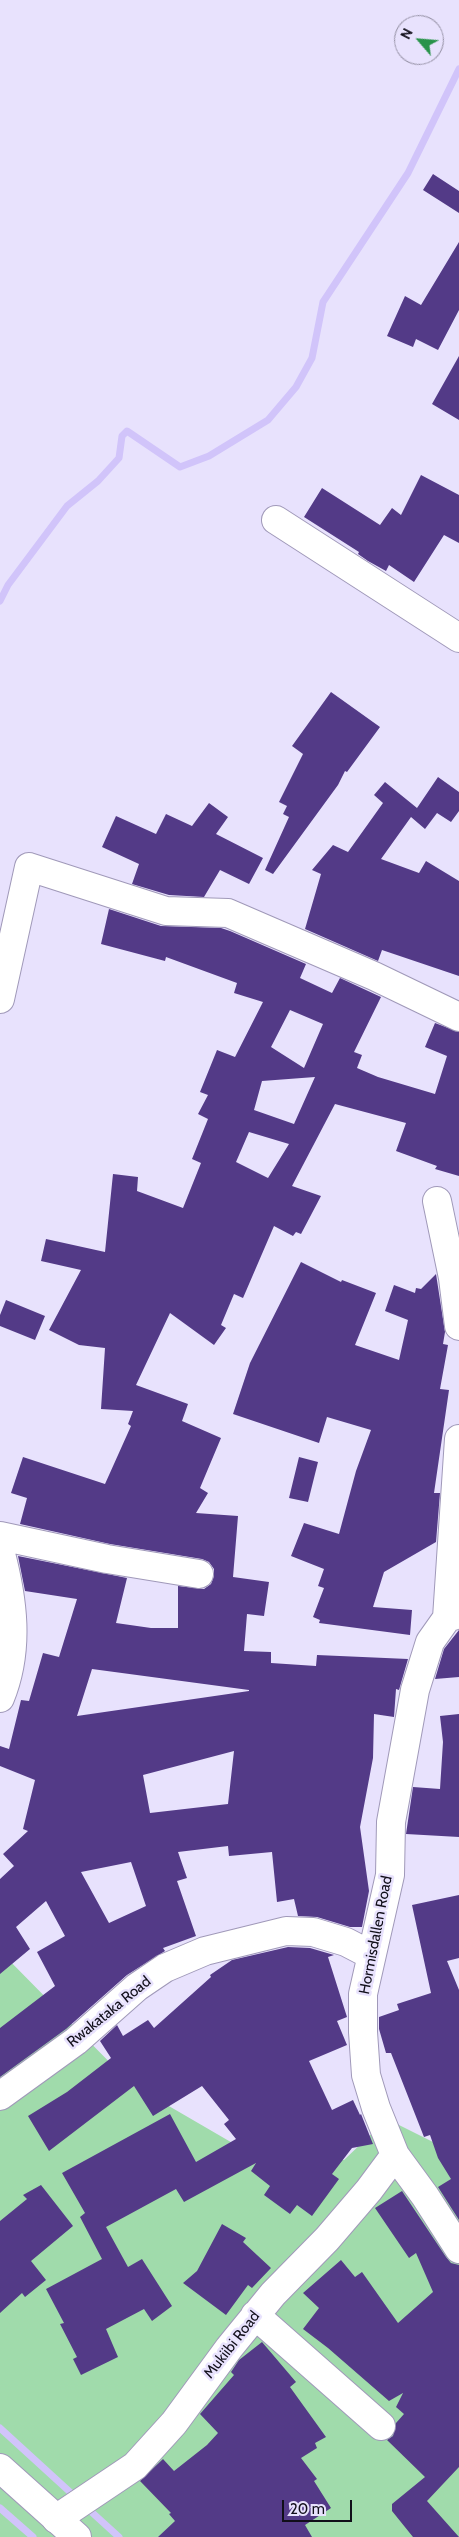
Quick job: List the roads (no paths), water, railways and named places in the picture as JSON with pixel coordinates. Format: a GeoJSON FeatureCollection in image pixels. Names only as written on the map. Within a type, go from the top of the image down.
{"type":"FeatureCollection","features":[{"type":"Feature","properties":{"kind":"street"},"geometry":{"type":"LineString","coordinates":[[276,520],[459,638]]}},
{"type":"Feature","properties":{"kind":"street"},"geometry":{"type":"LineString","coordinates":[[0,999],[30,867],[166,911],[228,913],[374,976],[459,1017]]}},
{"type":"Feature","properties":{"kind":"street"},"geometry":{"type":"LineString","coordinates":[[437,1201],[453,1278],[459,1326]]}},
{"type":"Feature","properties":{"kind":"street"},"geometry":{"type":"LineString","coordinates":[[453,1616],[459,1439]]}},
{"type":"Feature","properties":{"kind":"street"},"geometry":{"type":"LineString","coordinates":[[0,1536],[107,1559],[199,1574]]}},
{"type":"Feature","properties":{"kind":"street"},"geometry":{"type":"LineString","coordinates":[[0,1550],[11,1593],[14,1621],[6,1683],[0,1698]]}},
{"type":"Feature","properties":{"kind":"street","name":"Hormisdallen Road"},"geometry":{"type":"LineString","coordinates":[[453,1616],[430,1642],[415,1690],[391,1822],[390,1875],[363,1994],[363,2032],[366,2075],[376,2108],[395,2156],[425,2196],[459,2249]]}},
{"type":"Feature","properties":{"kind":"street","name":"Rwakataka Road"},"geometry":{"type":"LineString","coordinates":[[0,2096],[76,2041],[137,1987],[165,1968],[205,1952],[286,1932],[313,1932],[346,1942],[372,1955]]}},
{"type":"Feature","properties":{"kind":"street","name":"Mukiibi Road"},"geometry":{"type":"LineString","coordinates":[[56,2519],[135,2466],[174,2423],[255,2315],[351,2211],[395,2156]]}},
{"type":"Feature","properties":{"kind":"street"},"geometry":{"type":"LineString","coordinates":[[255,2315],[381,2426]]}},
{"type":"Feature","properties":{"kind":"street"},"geometry":{"type":"LineString","coordinates":[[0,2468],[76,2537]]}},
{"type":"Feature","properties":{"kind":"waterway"},"geometry":{"type":"LineString","coordinates":[[0,601],[8,585],[67,506],[98,481],[119,458],[122,436],[127,431],[180,467],[209,456],[268,420],[296,387],[312,358],[323,302],[408,173],[459,69]]}},
{"type":"Feature","properties":{"kind":"waterway"},"geometry":{"type":"LineString","coordinates":[[0,2428],[70,2492]]}},
{"type":"Feature","properties":{"kind":"waterway"},"geometry":{"type":"LineString","coordinates":[[86,2507],[119,2537]]}},
{"type":"Feature","properties":{"kind":"waterway"},"geometry":{"type":"LineString","coordinates":[[0,2508],[33,2537]]}}]}
